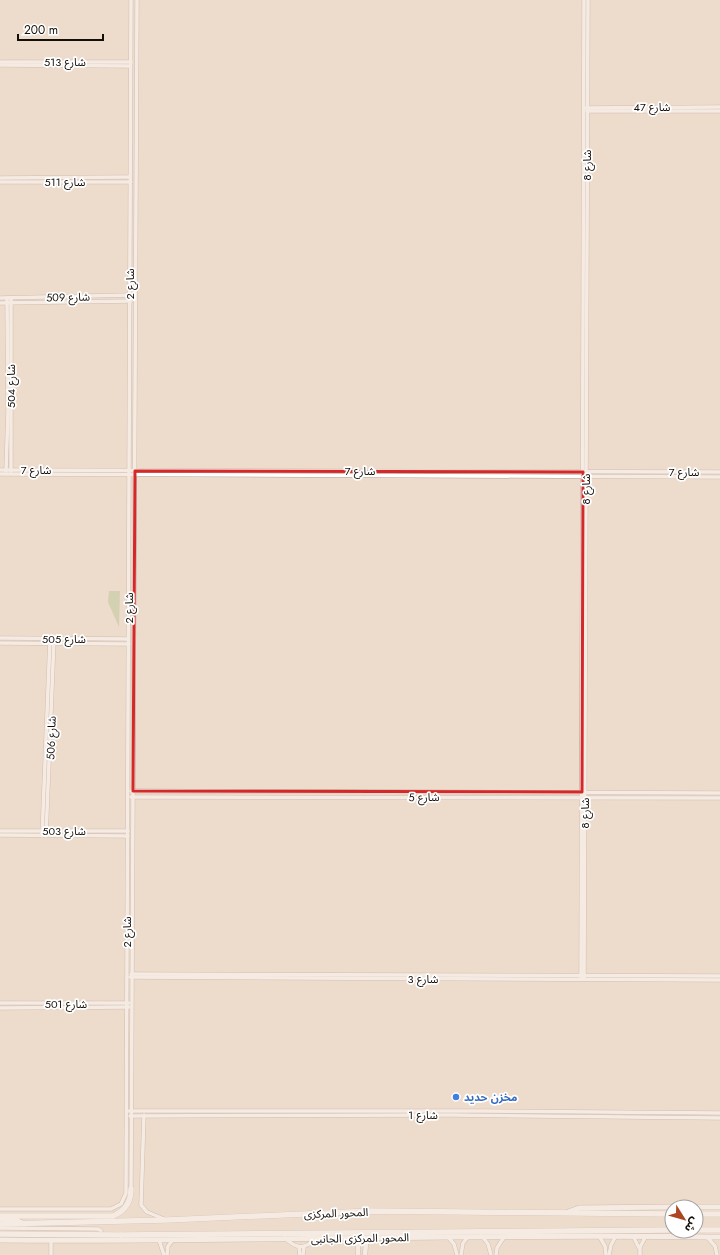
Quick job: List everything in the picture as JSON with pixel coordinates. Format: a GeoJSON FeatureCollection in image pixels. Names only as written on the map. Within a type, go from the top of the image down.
{"type":"FeatureCollection","features":[{"type":"Feature","properties":{"kind":"highway"},"geometry":{"type":"LineString","coordinates":[[0,1216],[110,1216],[119,1213],[126,1207],[130,1198],[131,1189]]}},
{"type":"Feature","properties":{"kind":"highway","name":"المحور المركزى"},"geometry":{"type":"LineString","coordinates":[[0,1224],[167,1220],[356,1212],[568,1212],[664,1214]]}},
{"type":"Feature","properties":{"kind":"highway"},"geometry":{"type":"LineString","coordinates":[[704,1214],[720,1214]]}},
{"type":"Feature","properties":{"kind":"highway","name":"المحور المركزى"},"geometry":{"type":"LineString","coordinates":[[0,1234],[555,1233],[664,1230]]}},
{"type":"Feature","properties":{"kind":"highway"},"geometry":{"type":"LineString","coordinates":[[704,1230],[720,1230]]}},
{"type":"Feature","properties":{"kind":"main road"},"geometry":{"type":"LineString","coordinates":[[568,1212],[579,1208],[664,1207]]}},
{"type":"Feature","properties":{"kind":"main road"},"geometry":{"type":"LineString","coordinates":[[704,1207],[720,1207]]}},
{"type":"Feature","properties":{"kind":"main road"},"geometry":{"type":"LineString","coordinates":[[0,1219],[16,1220],[25,1224]]}},
{"type":"Feature","properties":{"kind":"main road","name":"المحور المركزى الجانبى"},"geometry":{"type":"LineString","coordinates":[[0,1240],[468,1237],[555,1233],[599,1236],[720,1237]]}},
{"type":"Feature","properties":{"kind":"street","name":"شارع 2"},"geometry":{"type":"LineString","coordinates":[[131,0],[130,301],[128,347],[129,475],[127,975],[132,1111],[131,1189]]}},
{"type":"Feature","properties":{"kind":"street","name":"شارع 2"},"geometry":{"type":"LineString","coordinates":[[0,1208],[111,1209],[121,1204],[125,1195],[129,1005],[132,975],[137,0]]}},
{"type":"Feature","properties":{"kind":"street","name":"شارع 8"},"geometry":{"type":"LineString","coordinates":[[582,977],[585,109],[584,0]]}},
{"type":"Feature","properties":{"kind":"street","name":"شارع 8"},"geometry":{"type":"LineString","coordinates":[[585,109],[588,0]]}},
{"type":"Feature","properties":{"kind":"street","name":"شارع 513"},"geometry":{"type":"LineString","coordinates":[[0,63],[130,65],[137,68]]}},
{"type":"Feature","properties":{"kind":"street","name":"شارع 47"},"geometry":{"type":"LineString","coordinates":[[585,109],[720,107]]}},
{"type":"Feature","properties":{"kind":"street","name":"شارع 47"},"geometry":{"type":"LineString","coordinates":[[585,109],[720,111]]}},
{"type":"Feature","properties":{"kind":"street","name":"شارع 511"},"geometry":{"type":"LineString","coordinates":[[0,178],[130,177]]}},
{"type":"Feature","properties":{"kind":"street","name":"شارع 511"},"geometry":{"type":"LineString","coordinates":[[0,182],[136,182]]}},
{"type":"Feature","properties":{"kind":"street"},"geometry":{"type":"LineString","coordinates":[[69,296],[69,302]]}},
{"type":"Feature","properties":{"kind":"street","name":"شارع 509"},"geometry":{"type":"LineString","coordinates":[[0,298],[136,296]]}},
{"type":"Feature","properties":{"kind":"street","name":"شارع 504"},"geometry":{"type":"LineString","coordinates":[[8,474],[9,298]]}},
{"type":"Feature","properties":{"kind":"street","name":"شارع 509"},"geometry":{"type":"LineString","coordinates":[[0,303],[136,302]]}},
{"type":"Feature","properties":{"kind":"street"},"geometry":{"type":"LineString","coordinates":[[128,347],[136,347]]}},
{"type":"Feature","properties":{"kind":"street","name":"شارع 7"},"geometry":{"type":"LineString","coordinates":[[0,470],[584,474],[720,477]]}},
{"type":"Feature","properties":{"kind":"street","name":"شارع 7"},"geometry":{"type":"LineString","coordinates":[[0,474],[135,476],[720,472]]}},
{"type":"Feature","properties":{"kind":"street","name":"شارع 505"},"geometry":{"type":"LineString","coordinates":[[0,638],[134,644]]}},
{"type":"Feature","properties":{"kind":"street","name":"شارع 505"},"geometry":{"type":"LineString","coordinates":[[0,643],[128,639]]}},
{"type":"Feature","properties":{"kind":"street","name":"شارع 506"},"geometry":{"type":"LineString","coordinates":[[44,836],[52,641]]}},
{"type":"Feature","properties":{"kind":"street","name":"شارع 5"},"geometry":{"type":"LineString","coordinates":[[128,791],[720,793]]}},
{"type":"Feature","properties":{"kind":"street"},"geometry":{"type":"LineString","coordinates":[[384,792],[384,798]]}},
{"type":"Feature","properties":{"kind":"street","name":"شارع 5"},"geometry":{"type":"LineString","coordinates":[[128,797],[306,796],[384,798],[720,798]]}},
{"type":"Feature","properties":{"kind":"street","name":"شارع 503"},"geometry":{"type":"LineString","coordinates":[[0,831],[44,836],[128,836]]}},
{"type":"Feature","properties":{"kind":"street","name":"شارع 503"},"geometry":{"type":"LineString","coordinates":[[0,835],[45,831],[128,831]]}},
{"type":"Feature","properties":{"kind":"street","name":"شارع 3"},"geometry":{"type":"LineString","coordinates":[[127,975],[582,977],[720,976]]}},
{"type":"Feature","properties":{"kind":"street","name":"شارع 3"},"geometry":{"type":"LineString","coordinates":[[669,977],[720,980]]}},
{"type":"Feature","properties":{"kind":"street","name":"شارع 501"},"geometry":{"type":"LineString","coordinates":[[0,1003],[129,1005]]}},
{"type":"Feature","properties":{"kind":"street","name":"شارع 501"},"geometry":{"type":"LineString","coordinates":[[0,1008],[129,1005]]}},
{"type":"Feature","properties":{"kind":"street","name":"شارع 1"},"geometry":{"type":"LineString","coordinates":[[127,1111],[272,1113],[720,1113]]}},
{"type":"Feature","properties":{"kind":"street"},"geometry":{"type":"LineString","coordinates":[[144,1111],[142,1207],[147,1212],[167,1220]]}},
{"type":"Feature","properties":{"kind":"street","name":"شارع 1"},"geometry":{"type":"LineString","coordinates":[[127,1116],[272,1113]]}},
{"type":"Feature","properties":{"kind":"street","name":"شارع 1"},"geometry":{"type":"LineString","coordinates":[[413,1113],[720,1118]]}},
{"type":"Feature","properties":{"kind":"street"},"geometry":{"type":"LineString","coordinates":[[0,1228],[98,1229],[103,1233],[99,1240]]}},
{"type":"Feature","properties":{"kind":"street"},"geometry":{"type":"LineString","coordinates":[[482,1236],[488,1244],[491,1255]]}},
{"type":"Feature","properties":{"kind":"street"},"geometry":{"type":"LineString","coordinates":[[496,1255],[497,1248],[505,1236]]}},
{"type":"Feature","properties":{"kind":"street"},"geometry":{"type":"LineString","coordinates":[[599,1236],[605,1246],[606,1255]]}},
{"type":"Feature","properties":{"kind":"street"},"geometry":{"type":"LineString","coordinates":[[609,1255],[610,1245],[616,1236]]}},
{"type":"Feature","properties":{"kind":"street"},"geometry":{"type":"LineString","coordinates":[[633,1236],[640,1253]]}},
{"type":"Feature","properties":{"kind":"street"},"geometry":{"type":"LineString","coordinates":[[640,1253],[646,1236]]}},
{"type":"Feature","properties":{"kind":"street"},"geometry":{"type":"LineString","coordinates":[[706,1236],[715,1246],[717,1255]]}},
{"type":"Feature","properties":{"kind":"street"},"geometry":{"type":"LineString","coordinates":[[448,1237],[454,1244],[457,1255]]}},
{"type":"Feature","properties":{"kind":"street"},"geometry":{"type":"LineString","coordinates":[[461,1255],[463,1243],[468,1237]]}},
{"type":"Feature","properties":{"kind":"street"},"geometry":{"type":"LineString","coordinates":[[285,1238],[293,1246],[302,1247],[309,1245],[316,1238]]}},
{"type":"Feature","properties":{"kind":"street"},"geometry":{"type":"LineString","coordinates":[[352,1238],[357,1243],[358,1252],[365,1253],[366,1243],[370,1238]]}},
{"type":"Feature","properties":{"kind":"street"},"geometry":{"type":"LineString","coordinates":[[50,1240],[51,1255]]}},
{"type":"Feature","properties":{"kind":"street"},"geometry":{"type":"LineString","coordinates":[[159,1240],[164,1255],[168,1255],[168,1246],[172,1240]]}},
{"type":"Feature","properties":{"kind":"street"},"geometry":{"type":"LineString","coordinates":[[302,1247],[302,1255]]}},
{"type":"Feature","properties":{"kind":"highlighted area"},"geometry":{"type":"Polygon","coordinates":[[[135,471],[583,472],[582,792],[133,791],[135,471]]]}},
{"type":"Feature","properties":{"kind":"green space"},"geometry":{"type":"Polygon","coordinates":[[[109,591],[120,591],[119,627],[108,602],[109,591]]]}},
{"type":"Feature","properties":{"kind":"place","name":"مخزن حديد"},"geometry":{"type":"Point","coordinates":[456,1097]}}]}
